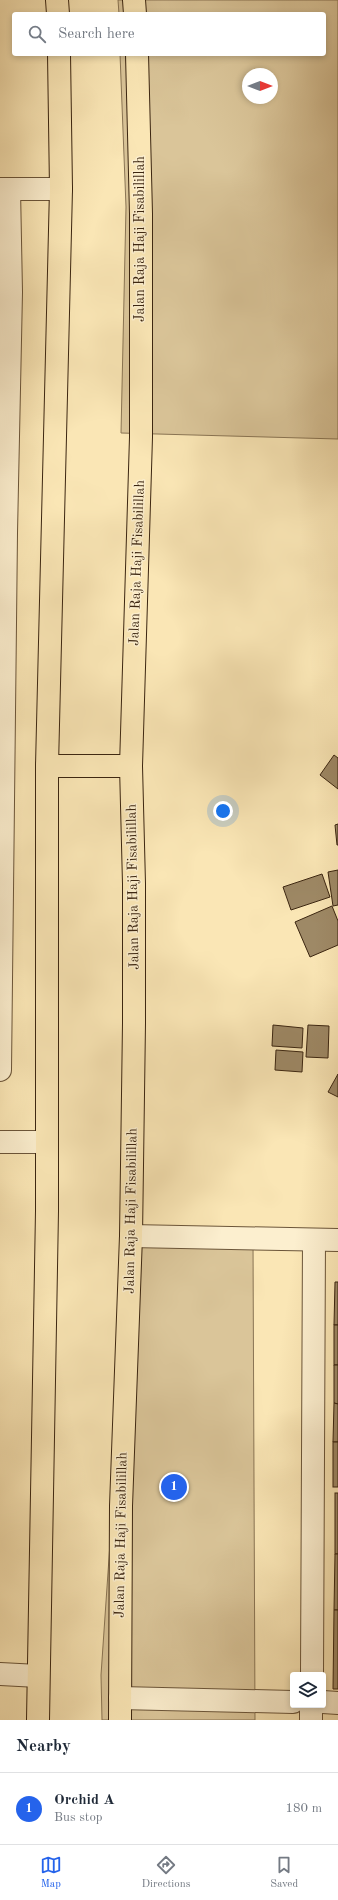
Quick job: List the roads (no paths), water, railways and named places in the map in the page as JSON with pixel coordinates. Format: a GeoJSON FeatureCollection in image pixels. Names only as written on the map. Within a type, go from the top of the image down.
{"type":"FeatureCollection","features":[{"type":"Feature","properties":{"kind":"main road"},"geometry":{"type":"LineString","coordinates":[[57,0],[58,12]]}},
{"type":"Feature","properties":{"kind":"main road"},"geometry":{"type":"LineString","coordinates":[[134,0],[135,12]]}},
{"type":"Feature","properties":{"kind":"main road"},"geometry":{"type":"LineString","coordinates":[[38,1720],[47,1142],[47,766],[62,189],[59,56]]}},
{"type":"Feature","properties":{"kind":"main road","name":"Jalan Raja Haji Fisabilillah"},"geometry":{"type":"LineString","coordinates":[[120,1720],[121,1506],[131,1236],[134,884],[131,766],[141,437],[141,214],[137,56]]}},
{"type":"Feature","properties":{"kind":"main road"},"geometry":{"type":"LineString","coordinates":[[47,766],[131,766]]}},
{"type":"Feature","properties":{"kind":"street"},"geometry":{"type":"LineString","coordinates":[[0,1070],[6,533],[12,292],[5,189],[62,189]]}},
{"type":"Feature","properties":{"kind":"street"},"geometry":{"type":"LineString","coordinates":[[0,1142],[47,1142]]}},
{"type":"Feature","properties":{"kind":"street"},"geometry":{"type":"LineString","coordinates":[[131,1236],[338,1240]]}},
{"type":"Feature","properties":{"kind":"street"},"geometry":{"type":"LineString","coordinates":[[312,1672],[314,1240]]}},
{"type":"Feature","properties":{"kind":"street"},"geometry":{"type":"LineString","coordinates":[[0,1674],[38,1676]]}},
{"type":"Feature","properties":{"kind":"street"},"geometry":{"type":"LineString","coordinates":[[326,1693],[338,1693]]}},
{"type":"Feature","properties":{"kind":"street"},"geometry":{"type":"LineString","coordinates":[[120,1698],[290,1702]]}},
{"type":"Feature","properties":{"kind":"street"},"geometry":{"type":"LineString","coordinates":[[326,1702],[338,1703]]}},
{"type":"Feature","properties":{"kind":"street"},"geometry":{"type":"LineString","coordinates":[[311,1708],[311,1720]]}},
{"type":"Feature","properties":{"kind":"place","name":"Orchid A"},"geometry":{"type":"Point","coordinates":[174,1487]}}]}
